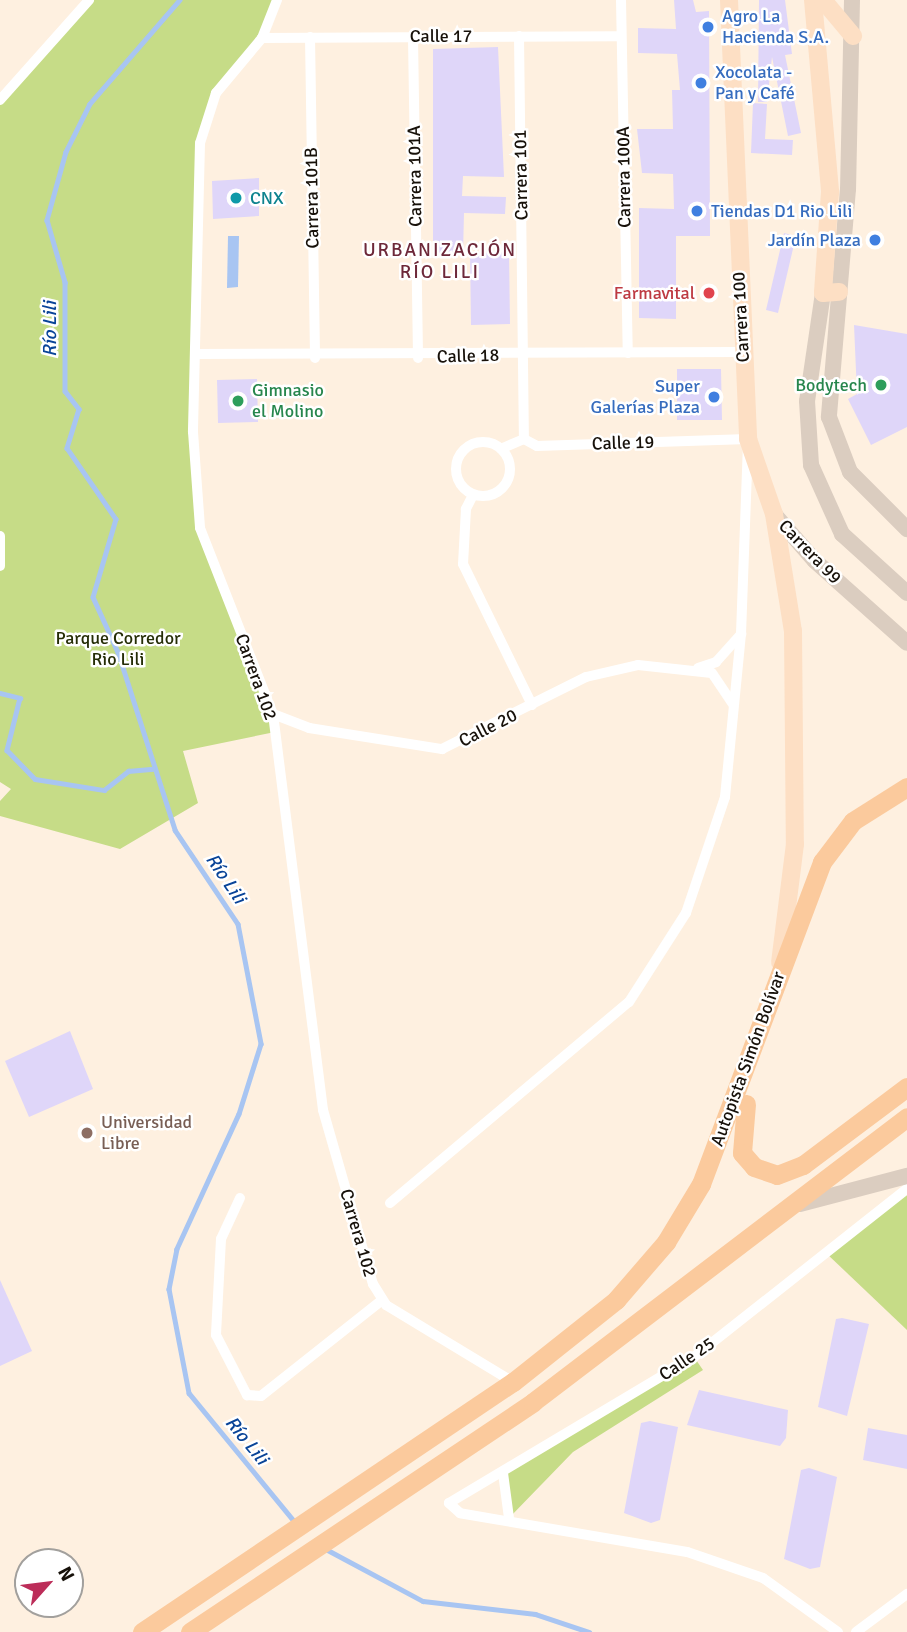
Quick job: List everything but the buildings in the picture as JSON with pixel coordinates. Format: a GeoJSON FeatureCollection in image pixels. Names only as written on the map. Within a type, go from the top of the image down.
{"type":"FeatureCollection","features":[{"type":"Feature","properties":{"kind":"highway","name":"Autopista Simón Bolívar"},"geometry":{"type":"LineString","coordinates":[[142,1632],[513,1382],[597,1317],[666,1242],[701,1184],[766,1017],[779,972],[813,882],[853,821],[907,787]]}},
{"type":"Feature","properties":{"kind":"highway"},"geometry":{"type":"LineString","coordinates":[[766,1017],[739,1133],[742,1153],[754,1167],[778,1175],[796,1170],[907,1087]]}},
{"type":"Feature","properties":{"kind":"highway"},"geometry":{"type":"LineString","coordinates":[[190,1632],[388,1500],[800,1204],[901,1122]]}},
{"type":"Feature","properties":{"kind":"main road","name":"Carrera 100"},"geometry":{"type":"LineString","coordinates":[[726,0],[748,439]]}},
{"type":"Feature","properties":{"kind":"main road"},"geometry":{"type":"LineString","coordinates":[[813,0],[830,192],[831,293]]}},
{"type":"Feature","properties":{"kind":"main road"},"geometry":{"type":"LineString","coordinates":[[823,0],[853,36]]}},
{"type":"Feature","properties":{"kind":"main road","name":"Carrera 99"},"geometry":{"type":"LineString","coordinates":[[748,439],[774,514]]}},
{"type":"Feature","properties":{"kind":"main road"},"geometry":{"type":"LineString","coordinates":[[774,514],[793,631],[796,744],[795,844],[779,972]]}},
{"type":"Feature","properties":{"kind":"street"},"geometry":{"type":"LineString","coordinates":[[0,100],[89,0]]}},
{"type":"Feature","properties":{"kind":"street","name":"Carrera 102"},"geometry":{"type":"LineString","coordinates":[[277,0],[262,38],[216,93],[200,143],[195,354],[200,528],[273,714],[323,1110],[381,1301],[513,1382]]}},
{"type":"Feature","properties":{"kind":"street","name":"Carrera 100A"},"geometry":{"type":"LineString","coordinates":[[621,0],[628,353]]}},
{"type":"Feature","properties":{"kind":"street"},"geometry":{"type":"LineString","coordinates":[[852,0],[853,36],[831,293],[833,438],[858,482],[907,529]]}},
{"type":"Feature","properties":{"kind":"street","name":"Carrera 101"},"geometry":{"type":"LineString","coordinates":[[519,36],[524,439]]}},
{"type":"Feature","properties":{"kind":"street","name":"Calle 17"},"geometry":{"type":"LineString","coordinates":[[262,38],[620,36]]}},
{"type":"Feature","properties":{"kind":"street","name":"Carrera 101B"},"geometry":{"type":"LineString","coordinates":[[310,37],[315,358]]}},
{"type":"Feature","properties":{"kind":"street","name":"Carrera 101A"},"geometry":{"type":"LineString","coordinates":[[413,37],[418,358]]}},
{"type":"Feature","properties":{"kind":"street","name":"Carrera 99"},"geometry":{"type":"LineString","coordinates":[[831,293],[805,433],[820,493],[842,534],[907,593]]}},
{"type":"Feature","properties":{"kind":"street","name":"Calle 18"},"geometry":{"type":"LineString","coordinates":[[195,354],[418,358],[742,352]]}},
{"type":"Feature","properties":{"kind":"street"},"geometry":{"type":"LineString","coordinates":[[501,449],[509,461],[506,484],[488,496],[473,495],[456,473],[459,455],[474,443],[501,449],[524,439]]}},
{"type":"Feature","properties":{"kind":"street","name":"Calle 19"},"geometry":{"type":"LineString","coordinates":[[524,439],[537,446],[748,439]]}},
{"type":"Feature","properties":{"kind":"street","name":"Carrera 100"},"geometry":{"type":"LineString","coordinates":[[390,1203],[629,1002],[663,954],[711,850],[735,710],[741,634],[748,439]]}},
{"type":"Feature","properties":{"kind":"street"},"geometry":{"type":"LineString","coordinates":[[473,495],[466,509],[463,564],[532,705]]}},
{"type":"Feature","properties":{"kind":"street","name":"Carrera 99"},"geometry":{"type":"LineString","coordinates":[[774,514],[815,561],[907,643]]}},
{"type":"Feature","properties":{"kind":"street"},"geometry":{"type":"LineString","coordinates":[[0,536],[0,566]]}},
{"type":"Feature","properties":{"kind":"street"},"geometry":{"type":"LineString","coordinates":[[698,668],[716,662],[741,634]]}},
{"type":"Feature","properties":{"kind":"street"},"geometry":{"type":"LineString","coordinates":[[698,668],[724,682],[735,710]]}},
{"type":"Feature","properties":{"kind":"street","name":"Calle 20"},"geometry":{"type":"LineString","coordinates":[[273,714],[309,727],[443,749],[612,669],[698,668]]}},
{"type":"Feature","properties":{"kind":"street"},"geometry":{"type":"LineString","coordinates":[[800,1204],[907,1176]]}},
{"type":"Feature","properties":{"kind":"street","name":"Calle 25"},"geometry":{"type":"LineString","coordinates":[[509,1518],[460,1513],[449,1502],[503,1474],[694,1357],[907,1189]]}},
{"type":"Feature","properties":{"kind":"street"},"geometry":{"type":"LineString","coordinates":[[240,1198],[221,1239],[216,1335],[247,1395],[261,1396],[381,1301]]}},
{"type":"Feature","properties":{"kind":"street"},"geometry":{"type":"LineString","coordinates":[[503,1474],[509,1518],[687,1552],[750,1574],[838,1632]]}},
{"type":"Feature","properties":{"kind":"street"},"geometry":{"type":"LineString","coordinates":[[856,1632],[907,1594]]}},
{"type":"Feature","properties":{"kind":"green space","name":"Parque Corredor Rio Lili"},"geometry":{"type":"Polygon","coordinates":[[[89,0],[277,0],[262,38],[216,93],[200,143],[193,432],[200,528],[275,732],[183,751],[198,803],[120,849],[0,816],[0,801],[11,789],[0,782],[0,100],[89,0]]]}},
{"type":"Feature","properties":{"kind":"green space"},"geometry":{"type":"Polygon","coordinates":[[[907,1189],[907,1330],[826,1253],[907,1189]]]}},
{"type":"Feature","properties":{"kind":"green space"},"geometry":{"type":"Polygon","coordinates":[[[694,1357],[703,1370],[573,1452],[509,1518],[503,1473],[694,1357]]]}},
{"type":"Feature","properties":{"kind":"water"},"geometry":{"type":"Polygon","coordinates":[[[228,236],[239,236],[238,287],[227,288],[228,236]]]}},
{"type":"Feature","properties":{"kind":"waterway","name":"Río Lili"},"geometry":{"type":"LineString","coordinates":[[180,0],[90,104],[66,152],[47,220],[65,282],[65,391],[79,409],[67,448],[116,519],[93,597],[118,652],[175,830],[238,924],[261,1044],[239,1114],[177,1249],[169,1289],[189,1393],[294,1521]]}},
{"type":"Feature","properties":{"kind":"waterway"},"geometry":{"type":"LineString","coordinates":[[0,693],[20,698],[7,750],[35,779],[104,790],[128,771],[153,769]]}},
{"type":"Feature","properties":{"kind":"waterway","name":"Río Lili"},"geometry":{"type":"LineString","coordinates":[[324,1548],[423,1601],[535,1614],[589,1632]]}},
{"type":"Feature","properties":{"kind":"place","name":"Agro La Hacienda S.A."},"geometry":{"type":"Point","coordinates":[708,27]}},
{"type":"Feature","properties":{"kind":"place","name":"Xocolata - Pan y Café"},"geometry":{"type":"Point","coordinates":[701,83]}},
{"type":"Feature","properties":{"kind":"place","name":"CNX"},"geometry":{"type":"Point","coordinates":[236,198]}},
{"type":"Feature","properties":{"kind":"place","name":"Tiendas D1 Rio Lili"},"geometry":{"type":"Point","coordinates":[697,211]}},
{"type":"Feature","properties":{"kind":"place","name":"Jardín Plaza"},"geometry":{"type":"Point","coordinates":[875,240]}},
{"type":"Feature","properties":{"kind":"place","name":"Farmavital"},"geometry":{"type":"Point","coordinates":[709,293]}},
{"type":"Feature","properties":{"kind":"place","name":"Bodytech"},"geometry":{"type":"Point","coordinates":[881,385]}},
{"type":"Feature","properties":{"kind":"place","name":"Super Galerías Plaza"},"geometry":{"type":"Point","coordinates":[714,397]}},
{"type":"Feature","properties":{"kind":"place","name":"Gimnasio el Molino"},"geometry":{"type":"Point","coordinates":[238,401]}},
{"type":"Feature","properties":{"kind":"place","name":"Universidad Libre"},"geometry":{"type":"Point","coordinates":[87,1133]}},
{"type":"Feature","properties":{"kind":"district","name":"URBANIZACIÓN RÍO LILI"},"geometry":{"type":"Point","coordinates":[440,262]}}]}
